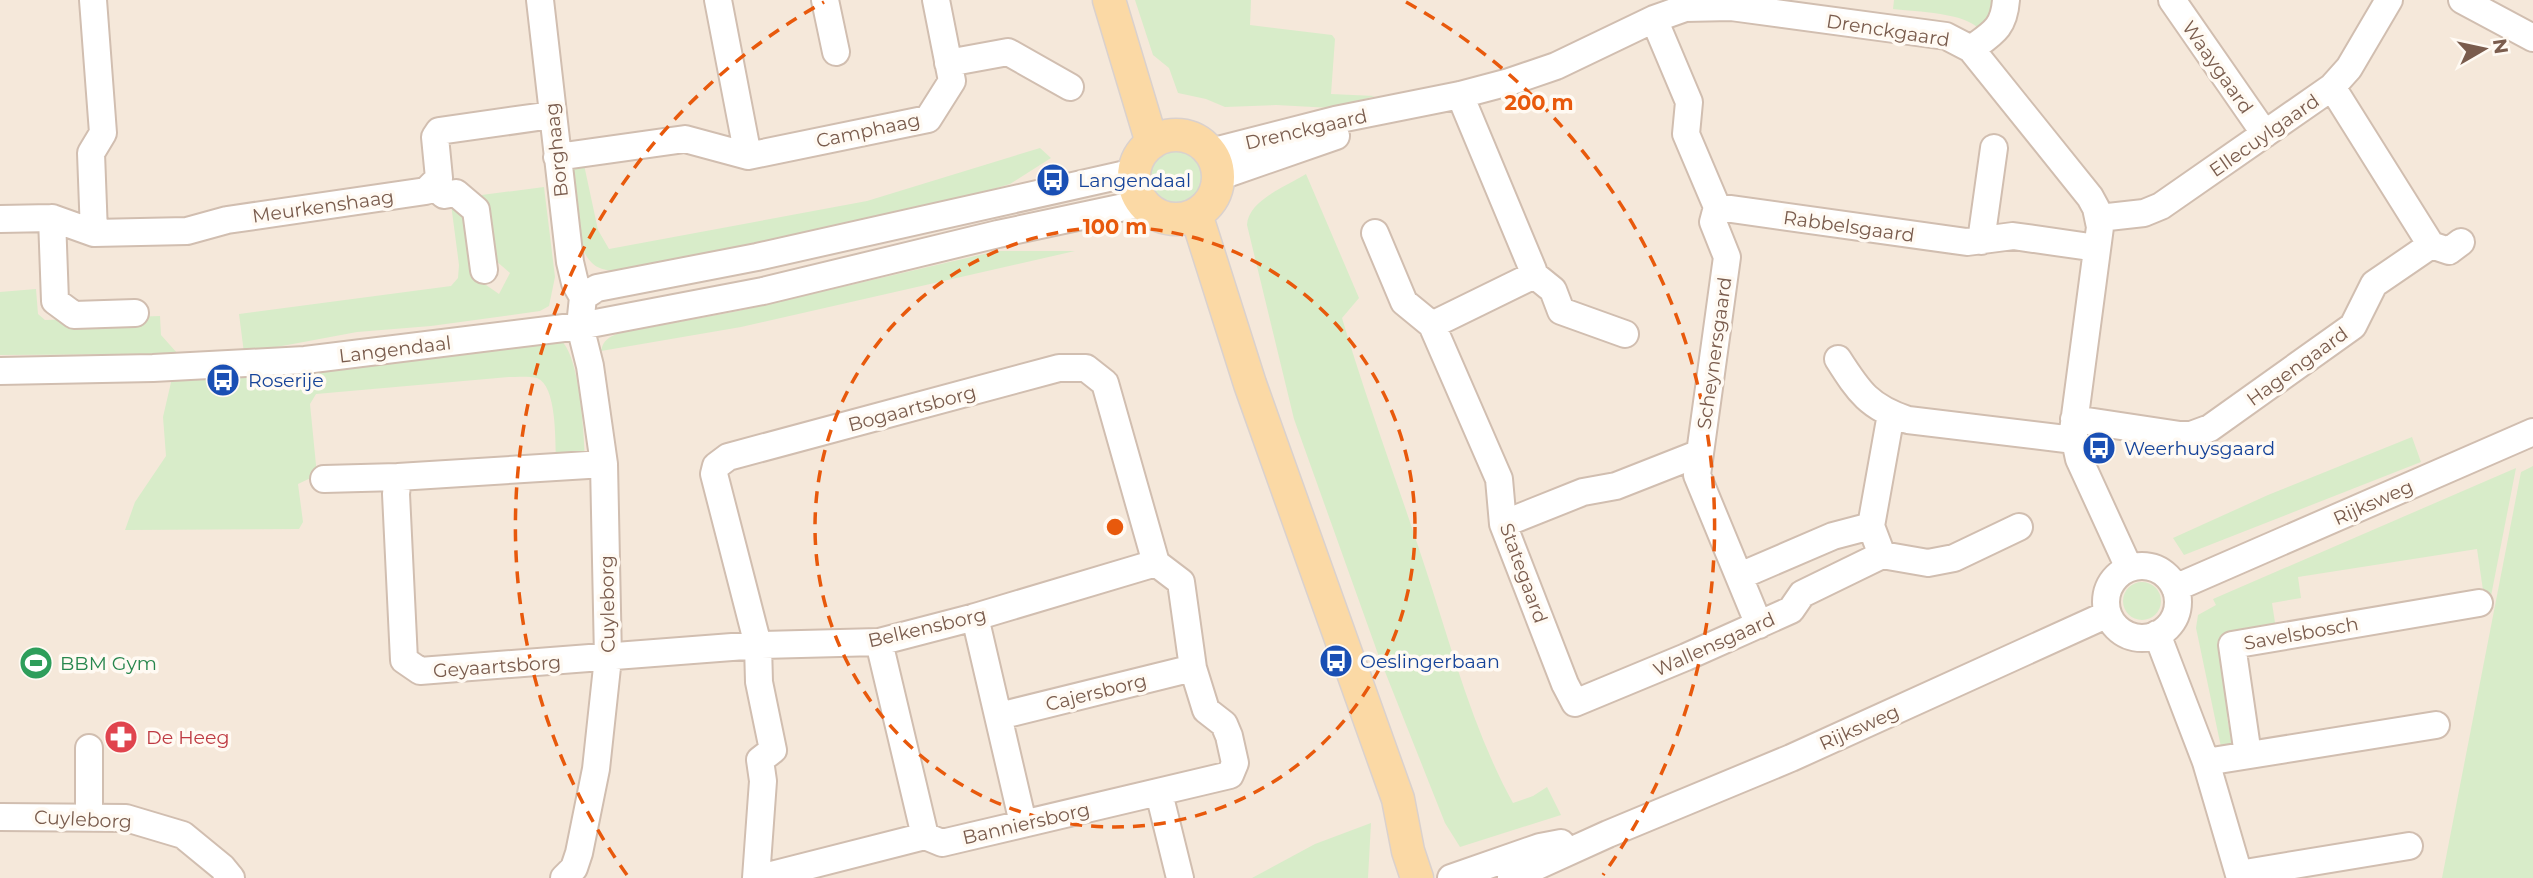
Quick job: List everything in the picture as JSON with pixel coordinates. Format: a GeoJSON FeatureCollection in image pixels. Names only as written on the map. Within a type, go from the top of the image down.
{"type":"FeatureCollection","features":[{"type":"Feature","properties":{"kind":"main road"},"geometry":{"type":"LineString","coordinates":[[1109,0],[1162,139]]}},
{"type":"Feature","properties":{"kind":"main road"},"geometry":{"type":"LineString","coordinates":[[1128,0],[1162,139]]}},
{"type":"Feature","properties":{"kind":"main road"},"geometry":{"type":"LineString","coordinates":[[1162,139],[1194,139],[1214,164],[1214,196],[1208,205],[1196,214],[1183,219],[1171,219],[1152,212],[1137,191],[1135,172],[1139,158],[1162,139]]}},
{"type":"Feature","properties":{"kind":"main road"},"geometry":{"type":"LineString","coordinates":[[1196,214],[1250,384],[1398,799],[1439,878]]}},
{"type":"Feature","properties":{"kind":"main road"},"geometry":{"type":"LineString","coordinates":[[1398,799],[1410,858],[1417,878]]}},
{"type":"Feature","properties":{"kind":"street"},"geometry":{"type":"LineString","coordinates":[[0,219],[52,218],[94,233],[91,153],[103,133],[93,0]]}},
{"type":"Feature","properties":{"kind":"street","name":"Borghaag"},"geometry":{"type":"LineString","coordinates":[[540,0],[569,262],[575,283],[583,297]]}},
{"type":"Feature","properties":{"kind":"street"},"geometry":{"type":"LineString","coordinates":[[718,0],[748,156]]}},
{"type":"Feature","properties":{"kind":"street"},"geometry":{"type":"LineString","coordinates":[[825,0],[836,52]]}},
{"type":"Feature","properties":{"kind":"street","name":"Camphaag"},"geometry":{"type":"LineString","coordinates":[[557,157],[685,139],[748,156],[928,118],[952,81],[936,0]]}},
{"type":"Feature","properties":{"kind":"street"},"geometry":{"type":"LineString","coordinates":[[2006,0],[2005,12],[1998,29],[1971,49],[2090,197],[2099,218],[2074,430],[2079,458],[2129,568]]}},
{"type":"Feature","properties":{"kind":"street","name":"Waaygaard"},"geometry":{"type":"LineString","coordinates":[[2172,0],[2265,134]]}},
{"type":"Feature","properties":{"kind":"street","name":"Ellecuylgaard"},"geometry":{"type":"LineString","coordinates":[[2099,218],[2153,210],[2332,87],[2349,68],[2389,0]]}},
{"type":"Feature","properties":{"kind":"street"},"geometry":{"type":"LineString","coordinates":[[2462,0],[2533,38]]}},
{"type":"Feature","properties":{"kind":"street","name":"Drenckgaard"},"geometry":{"type":"LineString","coordinates":[[1214,164],[1335,120],[1460,95],[1556,66],[1684,4],[1731,6],[1946,36],[1971,49]]}},
{"type":"Feature","properties":{"kind":"street","name":"Scheynersgaard"},"geometry":{"type":"LineString","coordinates":[[1654,19],[1689,102],[1686,134],[1717,206],[1713,222],[1727,257],[1698,475],[1759,625]]}},
{"type":"Feature","properties":{"kind":"street"},"geometry":{"type":"LineString","coordinates":[[948,63],[1008,52],[1070,87]]}},
{"type":"Feature","properties":{"kind":"street"},"geometry":{"type":"LineString","coordinates":[[2332,87],[2431,245],[2449,251],[2461,242]]}},
{"type":"Feature","properties":{"kind":"street"},"geometry":{"type":"LineString","coordinates":[[1432,325],[1528,278],[1533,270],[1460,95]]}},
{"type":"Feature","properties":{"kind":"street"},"geometry":{"type":"LineString","coordinates":[[484,270],[476,210],[456,193],[444,195],[429,188],[439,178],[435,138],[439,131],[552,115]]}},
{"type":"Feature","properties":{"kind":"street"},"geometry":{"type":"LineString","coordinates":[[1981,241],[1994,148]]}},
{"type":"Feature","properties":{"kind":"street"},"geometry":{"type":"LineString","coordinates":[[580,326],[583,297],[597,288],[770,254],[1135,172]]}},
{"type":"Feature","properties":{"kind":"street","name":"Meurkenshaag"},"geometry":{"type":"LineString","coordinates":[[94,233],[187,231],[219,222],[429,188]]}},
{"type":"Feature","properties":{"kind":"street","name":"Langendaal"},"geometry":{"type":"LineString","coordinates":[[0,371],[176,367],[305,360],[580,326],[763,291],[998,234],[1143,203]]}},
{"type":"Feature","properties":{"kind":"street","name":"Rabbelsgaard"},"geometry":{"type":"LineString","coordinates":[[1717,206],[1967,242],[2013,236],[2097,248]]}},
{"type":"Feature","properties":{"kind":"street"},"geometry":{"type":"LineString","coordinates":[[52,218],[55,301],[74,315],[135,313]]}},
{"type":"Feature","properties":{"kind":"street","name":"Stategaard"},"geometry":{"type":"LineString","coordinates":[[1375,233],[1404,302],[1432,325],[1499,479],[1503,524],[1565,684],[1575,703]]}},
{"type":"Feature","properties":{"kind":"street","name":"Hagengaard"},"geometry":{"type":"LineString","coordinates":[[2074,430],[2190,435],[2210,428],[2353,326],[2374,284],[2431,245]]}},
{"type":"Feature","properties":{"kind":"street"},"geometry":{"type":"LineString","coordinates":[[1532,273],[1553,290],[1561,311],[1625,334]]}},
{"type":"Feature","properties":{"kind":"street","name":"Cuyleborg"},"geometry":{"type":"LineString","coordinates":[[564,878],[573,868],[579,853],[594,781],[608,658],[604,464],[590,366],[580,326]]}},
{"type":"Feature","properties":{"kind":"street"},"geometry":{"type":"LineString","coordinates":[[1838,359],[1860,393],[1891,414],[1908,420],[2074,430]]}},
{"type":"Feature","properties":{"kind":"street","name":"Bogaartsborg"},"geometry":{"type":"LineString","coordinates":[[758,645],[714,474],[716,466],[728,457],[1059,369],[1086,369],[1105,383],[1156,563]]}},
{"type":"Feature","properties":{"kind":"street"},"geometry":{"type":"LineString","coordinates":[[1891,414],[1871,526],[1882,555],[1928,563],[1954,558],[2019,527]]}},
{"type":"Feature","properties":{"kind":"street","name":"Rijksweg"},"geometry":{"type":"LineString","coordinates":[[2175,588],[2533,432]]}},
{"type":"Feature","properties":{"kind":"street","name":"Scheynersgaard"},"geometry":{"type":"LineString","coordinates":[[1503,524],[1583,492],[1616,486],[1700,453]]}},
{"type":"Feature","properties":{"kind":"street"},"geometry":{"type":"LineString","coordinates":[[324,479],[604,464]]}},
{"type":"Feature","properties":{"kind":"street","name":"Geyaartsborg"},"geometry":{"type":"LineString","coordinates":[[398,477],[396,494],[404,660],[421,671],[608,658]]}},
{"type":"Feature","properties":{"kind":"street"},"geometry":{"type":"LineString","coordinates":[[1740,576],[1833,536],[1871,526]]}},
{"type":"Feature","properties":{"kind":"street","name":"Wallensgaard"},"geometry":{"type":"LineString","coordinates":[[1575,703],[1791,610],[1802,594],[1882,555]]}},
{"type":"Feature","properties":{"kind":"street","name":"Belkensborg"},"geometry":{"type":"LineString","coordinates":[[608,658],[758,645],[879,642],[975,617],[1156,563]]}},
{"type":"Feature","properties":{"kind":"street","name":"Banniersborg"},"geometry":{"type":"LineString","coordinates":[[758,878],[925,836],[942,843],[1230,775],[1235,763],[1224,724],[1206,710],[1194,668],[1181,582],[1156,563]]}},
{"type":"Feature","properties":{"kind":"street"},"geometry":{"type":"LineString","coordinates":[[2147,566],[2155,569],[2165,575],[2175,588],[2178,602],[2175,615],[2164,630],[2157,634],[2144,638],[2126,634],[2113,624],[2108,614],[2108,590],[2116,577],[2129,568],[2147,566]]}},
{"type":"Feature","properties":{"kind":"street","name":"Savelsbosch"},"geometry":{"type":"LineString","coordinates":[[2248,755],[2232,645],[2479,603]]}},
{"type":"Feature","properties":{"kind":"street","name":"Rijksweg"},"geometry":{"type":"LineString","coordinates":[[1511,878],[1608,834],[1804,752],[2108,614]]}},
{"type":"Feature","properties":{"kind":"street"},"geometry":{"type":"LineString","coordinates":[[975,617],[1023,822]]}},
{"type":"Feature","properties":{"kind":"street"},"geometry":{"type":"LineString","coordinates":[[2157,634],[2206,762],[2239,876],[2409,846]]}},
{"type":"Feature","properties":{"kind":"street"},"geometry":{"type":"LineString","coordinates":[[879,642],[925,836]]}},
{"type":"Feature","properties":{"kind":"street"},"geometry":{"type":"LineString","coordinates":[[758,645],[759,682],[773,750],[760,760],[763,781],[758,878]]}},
{"type":"Feature","properties":{"kind":"street","name":"Cajersborg"},"geometry":{"type":"LineString","coordinates":[[999,716],[1194,668]]}},
{"type":"Feature","properties":{"kind":"street"},"geometry":{"type":"LineString","coordinates":[[2206,762],[2436,725]]}},
{"type":"Feature","properties":{"kind":"street"},"geometry":{"type":"LineString","coordinates":[[85,748],[85,816]]}},
{"type":"Feature","properties":{"kind":"street"},"geometry":{"type":"LineString","coordinates":[[1158,793],[1180,878]]}},
{"type":"Feature","properties":{"kind":"street","name":"Cuyleborg"},"geometry":{"type":"LineString","coordinates":[[0,817],[126,818],[183,835],[222,867],[231,878]]}},
{"type":"Feature","properties":{"kind":"street","name":"Rijksweg"},"geometry":{"type":"LineString","coordinates":[[1451,878],[1540,847],[1608,834]]}},
{"type":"Feature","properties":{"kind":"shaded area"},"geometry":{"type":"Polygon","coordinates":[[[0,0],[2533,0],[2533,878],[0,878],[0,0]]]}},
{"type":"Feature","properties":{"kind":"green space"},"geometry":{"type":"Polygon","coordinates":[[[1135,0],[1251,0],[1250,25],[1332,35],[1335,39],[1331,94],[1375,96],[1332,108],[1276,105],[1225,107],[1206,99],[1178,93],[1169,68],[1153,55],[1135,0]]]}},
{"type":"Feature","properties":{"kind":"green space"},"geometry":{"type":"Polygon","coordinates":[[[1894,0],[1998,0],[1981,31],[1965,20],[1953,16],[1893,9],[1894,0]]]}},
{"type":"Feature","properties":{"kind":"green space"},"geometry":{"type":"Polygon","coordinates":[[[1171,145],[1183,145],[1200,154],[1207,165],[1207,189],[1200,200],[1183,209],[1171,209],[1159,204],[1150,195],[1145,183],[1145,171],[1150,159],[1159,150],[1171,145]]]}},
{"type":"Feature","properties":{"kind":"green space"},"geometry":{"type":"Polygon","coordinates":[[[1040,148],[1051,158],[1010,184],[934,207],[613,271],[596,266],[584,252],[567,165],[583,160],[598,230],[609,249],[867,201],[1040,148]]]}},
{"type":"Feature","properties":{"kind":"green space"},"geometry":{"type":"Polygon","coordinates":[[[1306,174],[1359,298],[1342,318],[1486,747],[1513,803],[1533,796],[1547,787],[1561,815],[1460,847],[1445,823],[1378,654],[1294,419],[1247,225],[1249,216],[1261,201],[1306,174]]]}},
{"type":"Feature","properties":{"kind":"green space"},"geometry":{"type":"Polygon","coordinates":[[[544,187],[555,277],[549,306],[540,311],[431,326],[357,332],[244,353],[239,314],[451,286],[458,278],[459,265],[451,204],[462,207],[476,278],[499,294],[510,273],[495,260],[474,196],[544,187]]]}},
{"type":"Feature","properties":{"kind":"green space"},"geometry":{"type":"Polygon","coordinates":[[[997,251],[1075,251],[741,327],[601,351],[607,339],[619,333],[738,311],[997,251]]]}},
{"type":"Feature","properties":{"kind":"green space"},"geometry":{"type":"Polygon","coordinates":[[[36,289],[38,314],[45,320],[160,316],[161,335],[178,354],[0,355],[0,292],[36,289]]]}},
{"type":"Feature","properties":{"kind":"green space"},"geometry":{"type":"Polygon","coordinates":[[[560,340],[567,348],[576,377],[585,459],[556,459],[552,402],[544,383],[537,378],[509,377],[316,394],[310,404],[317,475],[298,484],[303,522],[299,529],[125,530],[135,502],[166,456],[163,417],[172,378],[560,340]]]}},
{"type":"Feature","properties":{"kind":"green space"},"geometry":{"type":"Polygon","coordinates":[[[2412,437],[2421,462],[2184,555],[2173,538],[2268,495],[2412,437]]]}},
{"type":"Feature","properties":{"kind":"green space"},"geometry":{"type":"Polygon","coordinates":[[[2533,466],[2533,878],[2442,878],[2521,472],[2533,466]]]}},
{"type":"Feature","properties":{"kind":"green space"},"geometry":{"type":"Polygon","coordinates":[[[2516,468],[2491,596],[2484,597],[2477,549],[2298,577],[2301,598],[2272,603],[2276,629],[2222,638],[2234,716],[2227,717],[2230,734],[2236,733],[2235,744],[2221,747],[2196,628],[2198,615],[2216,605],[2213,599],[2516,468]]]}},
{"type":"Feature","properties":{"kind":"green space"},"geometry":{"type":"Polygon","coordinates":[[[2142,582],[2155,588],[2161,601],[2155,614],[2142,620],[2129,614],[2123,601],[2129,588],[2142,582]]]}},
{"type":"Feature","properties":{"kind":"green space"},"geometry":{"type":"Polygon","coordinates":[[[1371,823],[1368,878],[1252,878],[1315,844],[1371,823]]]}},
{"type":"Feature","properties":{"kind":"place","name":"Langendaal"},"geometry":{"type":"Point","coordinates":[1053,180]}},
{"type":"Feature","properties":{"kind":"place","name":"Roserije"},"geometry":{"type":"Point","coordinates":[223,380]}},
{"type":"Feature","properties":{"kind":"place","name":"Weerhuysgaard"},"geometry":{"type":"Point","coordinates":[2099,448]}},
{"type":"Feature","properties":{"kind":"place","name":"Oeslingerbaan"},"geometry":{"type":"Point","coordinates":[1336,661]}},
{"type":"Feature","properties":{"kind":"place","name":"BBM Gym"},"geometry":{"type":"Point","coordinates":[36,663]}},
{"type":"Feature","properties":{"kind":"place","name":"De Heeg"},"geometry":{"type":"Point","coordinates":[121,737]}}]}
